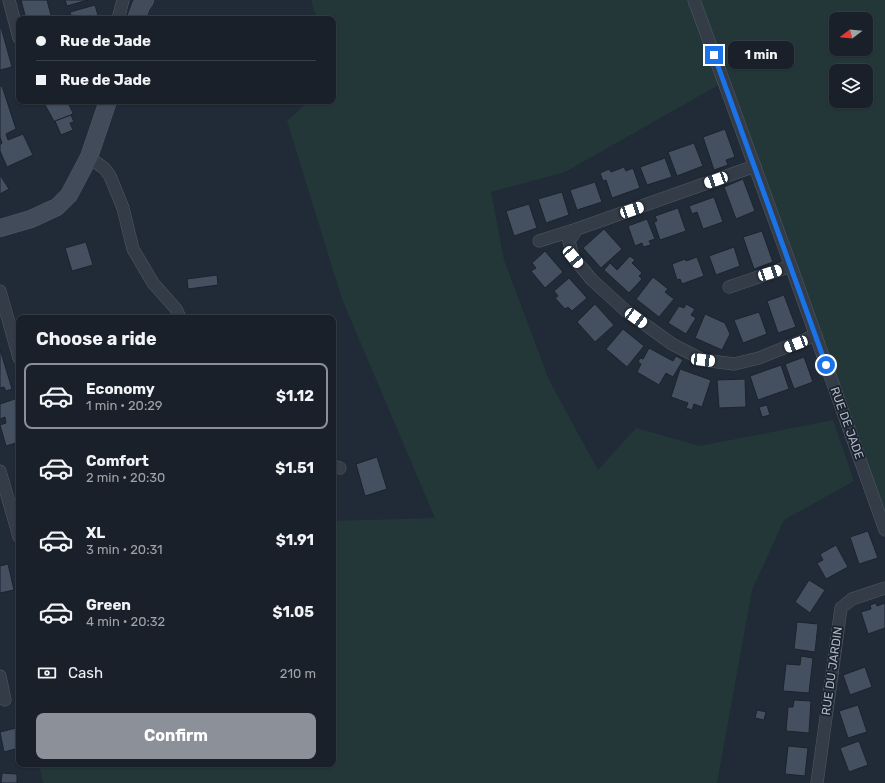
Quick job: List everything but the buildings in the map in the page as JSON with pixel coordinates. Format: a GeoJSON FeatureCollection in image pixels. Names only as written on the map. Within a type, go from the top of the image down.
{"type":"FeatureCollection","features":[{"type":"Feature","properties":{"kind":"main road"},"geometry":{"type":"LineString","coordinates":[[137,16],[145,0]]}},
{"type":"Feature","properties":{"kind":"main road"},"geometry":{"type":"LineString","coordinates":[[0,228],[31,219],[57,207],[69,195],[89,157],[107,104]]}},
{"type":"Feature","properties":{"kind":"street"},"geometry":{"type":"LineString","coordinates":[[9,0],[16,27]]}},
{"type":"Feature","properties":{"kind":"street"},"geometry":{"type":"LineString","coordinates":[[119,16],[123,0]]}},
{"type":"Feature","properties":{"kind":"street","name":"RUE DE JADE"},"geometry":{"type":"LineString","coordinates":[[694,0],[885,530]]}},
{"type":"Feature","properties":{"kind":"street"},"geometry":{"type":"LineString","coordinates":[[89,157],[105,169],[110,176],[124,208],[134,249],[153,283],[176,309],[179,315]]}},
{"type":"Feature","properties":{"kind":"street"},"geometry":{"type":"LineString","coordinates":[[539,241],[577,230],[755,166]]}},
{"type":"Feature","properties":{"kind":"street"},"geometry":{"type":"LineString","coordinates":[[577,230],[569,241],[573,257],[592,280],[625,310],[666,340],[703,360],[734,364],[759,358],[816,335]]}},
{"type":"Feature","properties":{"kind":"street"},"geometry":{"type":"LineString","coordinates":[[729,287],[791,266]]}},
{"type":"Feature","properties":{"kind":"street"},"geometry":{"type":"LineString","coordinates":[[0,290],[16,347]]}},
{"type":"Feature","properties":{"kind":"street"},"geometry":{"type":"LineString","coordinates":[[0,471],[16,527]]}},
{"type":"Feature","properties":{"kind":"street","name":"RUE DU JARDIN"},"geometry":{"type":"LineString","coordinates":[[817,783],[841,608],[852,599],[885,588]]}},
{"type":"Feature","properties":{"kind":"street"},"geometry":{"type":"LineString","coordinates":[[0,676],[5,700]]}},
{"type":"Feature","properties":{"kind":"green space"},"geometry":{"type":"Polygon","coordinates":[[[311,0],[885,0],[885,513],[729,79],[565,172],[491,192],[504,260],[549,380],[598,470],[636,428],[700,446],[833,420],[854,481],[784,520],[752,590],[717,783],[43,783],[40,767],[336,767],[336,521],[435,518],[342,299],[287,121],[306,104],[336,104],[336,16],[316,16],[311,0]]]}},
{"type":"Feature","properties":{"kind":"route"},"geometry":{"type":"LineString","coordinates":[[714,55],[826,365]]}}]}
